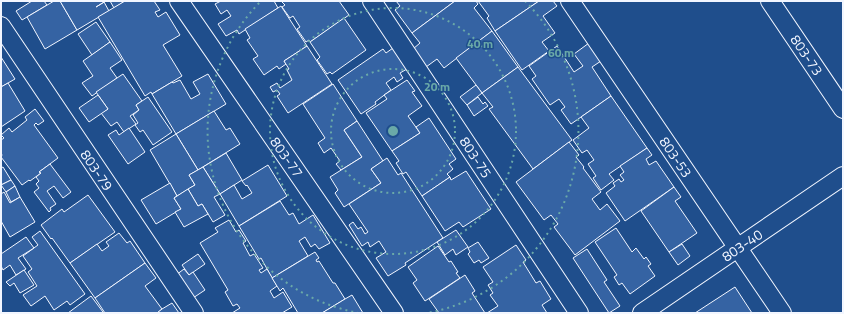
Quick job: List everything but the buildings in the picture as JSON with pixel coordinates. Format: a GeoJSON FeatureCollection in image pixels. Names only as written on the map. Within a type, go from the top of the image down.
{"type":"FeatureCollection","features":[{"type":"Feature","properties":{"kind":"street","name":"803-77"},"geometry":{"type":"LineString","coordinates":[[179,1],[394,313]]}},
{"type":"Feature","properties":{"kind":"street","name":"803-75"},"geometry":{"type":"LineString","coordinates":[[372,1],[579,313]]}},
{"type":"Feature","properties":{"kind":"street","name":"803-53"},"geometry":{"type":"LineString","coordinates":[[570,1],[782,313]]}},
{"type":"Feature","properties":{"kind":"street","name":"803-73"},"geometry":{"type":"LineString","coordinates":[[770,1],[843,109]]}},
{"type":"Feature","properties":{"kind":"street","name":"803-79"},"geometry":{"type":"LineString","coordinates":[[1,26],[194,313]]}},
{"type":"Feature","properties":{"kind":"street","name":"803-40"},"geometry":{"type":"LineString","coordinates":[[642,313],[843,176]]}}]}
